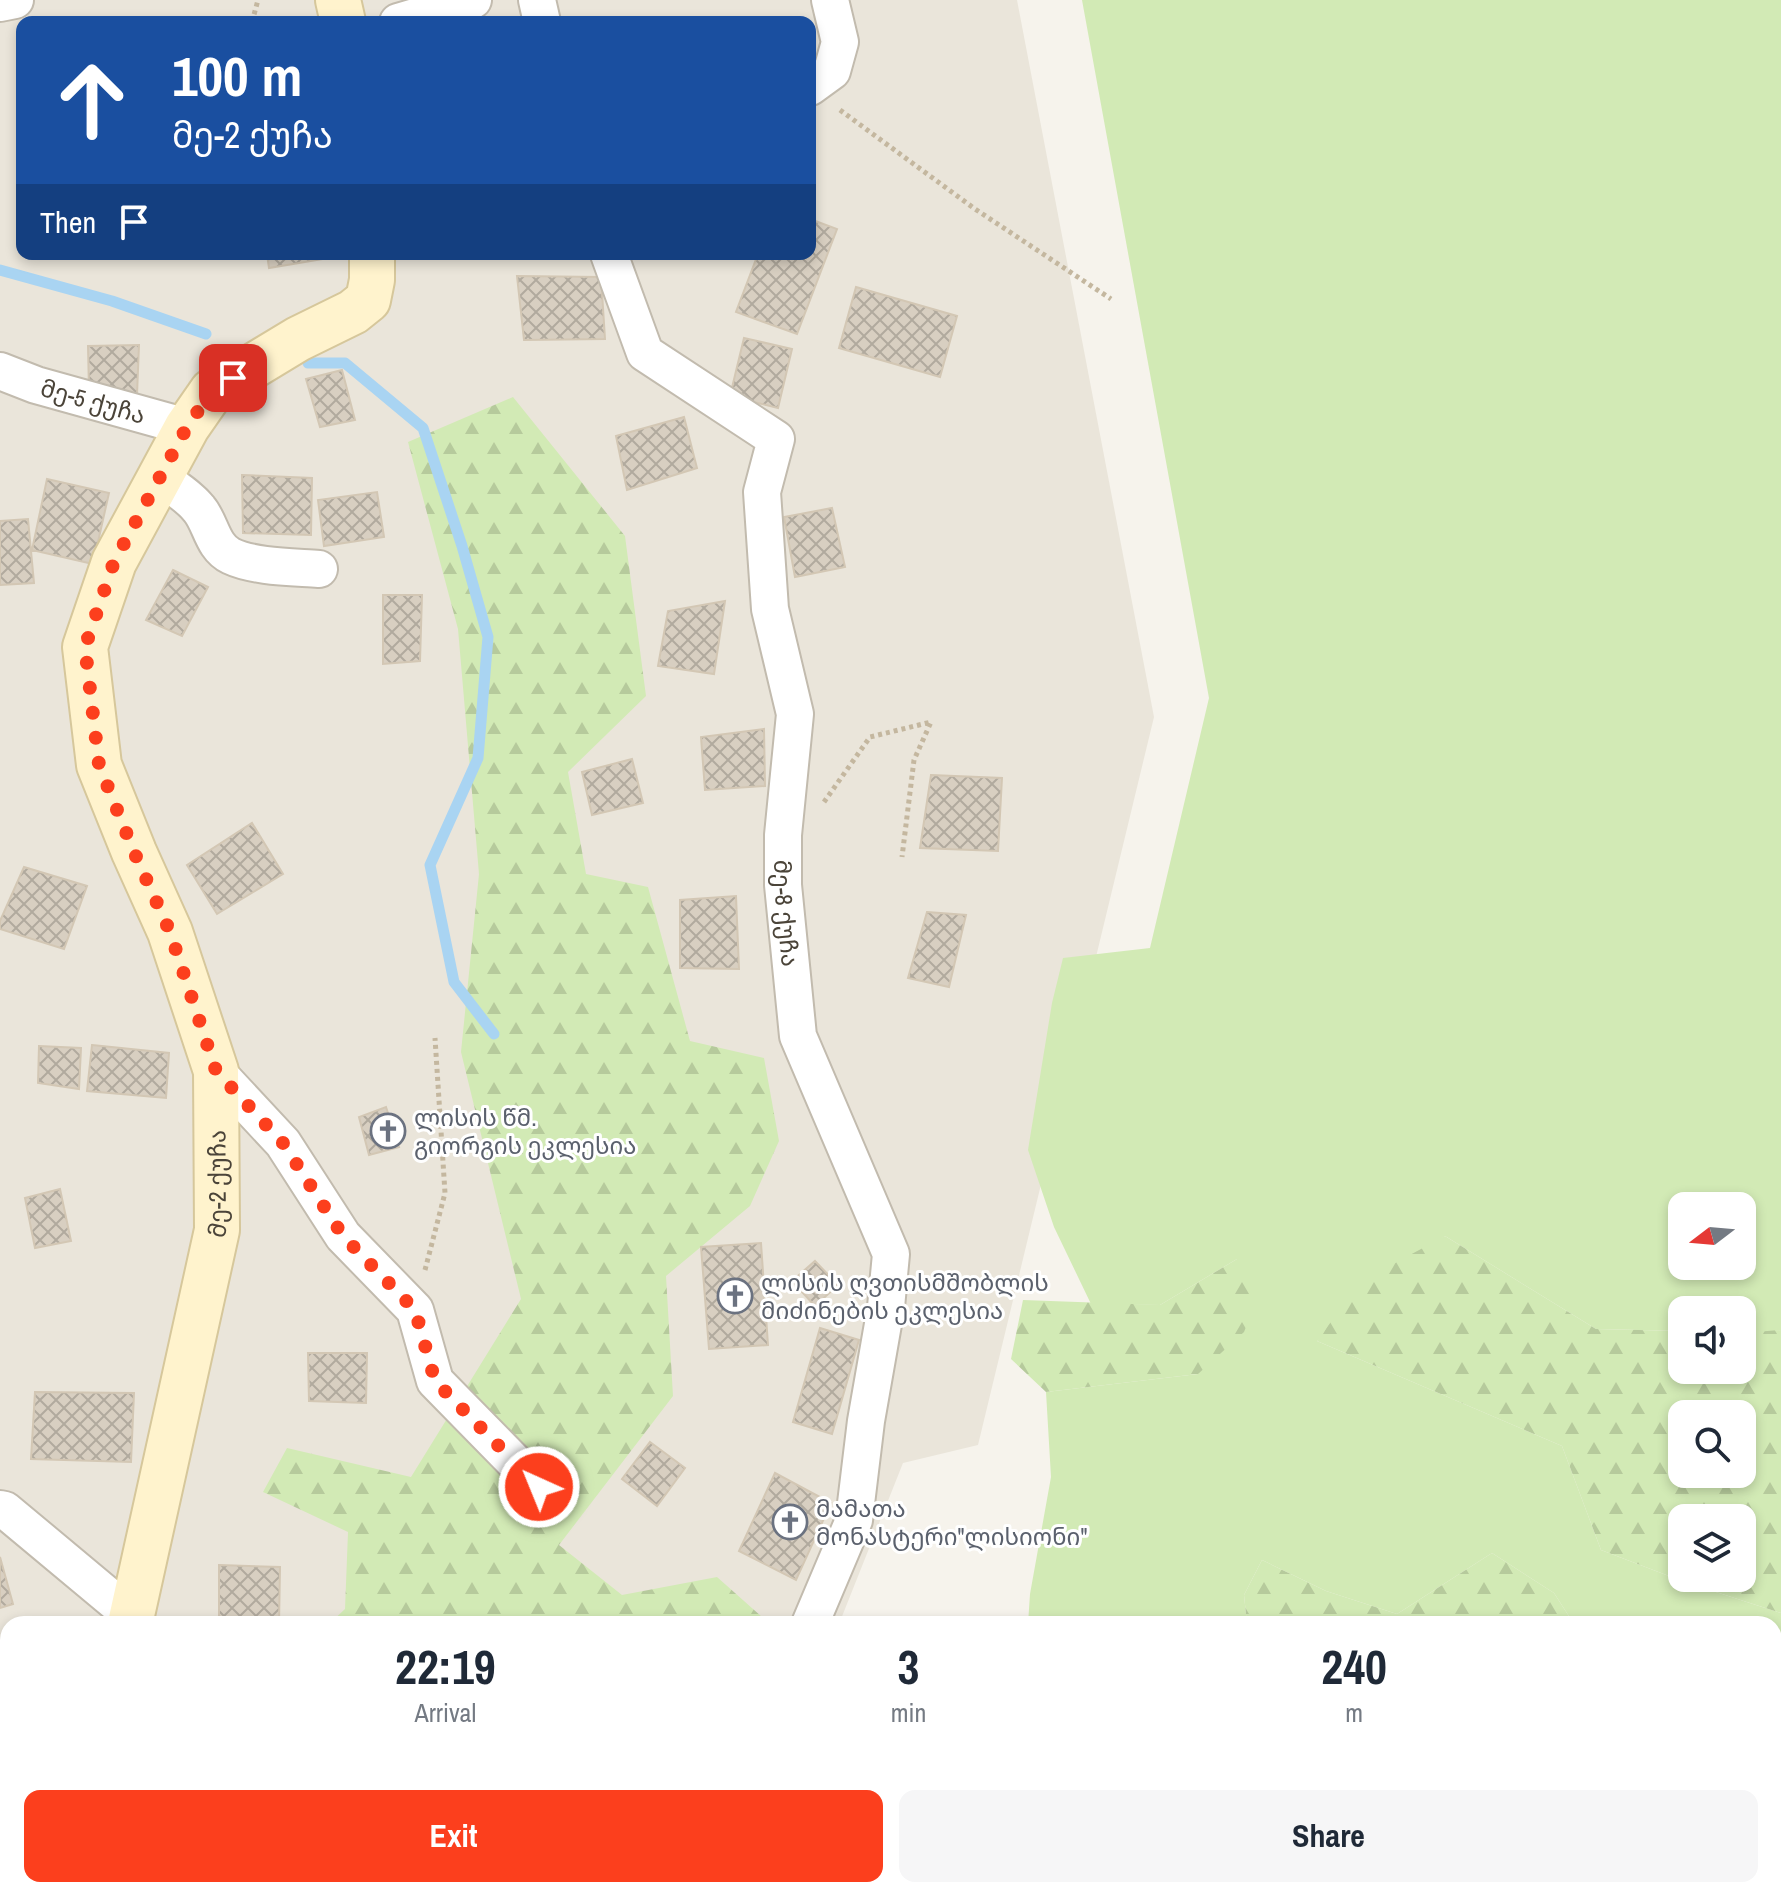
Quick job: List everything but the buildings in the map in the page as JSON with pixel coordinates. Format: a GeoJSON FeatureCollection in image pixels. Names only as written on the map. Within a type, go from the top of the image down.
{"type":"FeatureCollection","features":[{"type":"Feature","properties":{"kind":"main road","name":"მე-2 ქუჩა"},"geometry":{"type":"LineString","coordinates":[[132,1616],[217,1230],[216,1071],[170,932],[99,765],[85,647],[114,562],[187,427],[212,391],[298,339],[353,312],[368,300],[372,260]]}},
{"type":"Feature","properties":{"kind":"street"},"geometry":{"type":"LineString","coordinates":[[0,3],[15,0]]}},
{"type":"Feature","properties":{"kind":"street"},"geometry":{"type":"LineString","coordinates":[[418,16],[473,0]]}},
{"type":"Feature","properties":{"kind":"street"},"geometry":{"type":"LineString","coordinates":[[820,95],[832,71],[840,42],[830,0]]}},
{"type":"Feature","properties":{"kind":"street","name":"მე-8 ქუჩა"},"geometry":{"type":"LineString","coordinates":[[611,260],[645,353],[776,439],[762,492],[770,609],[795,714],[783,835],[783,885],[798,1036],[891,1254],[854,1520],[813,1616]]}},
{"type":"Feature","properties":{"kind":"street","name":"მე-5 ქუჩა"},"geometry":{"type":"LineString","coordinates":[[0,371],[36,385],[187,427]]}},
{"type":"Feature","properties":{"kind":"street"},"geometry":{"type":"LineString","coordinates":[[160,477],[201,511],[214,539],[229,555],[265,564],[319,569]]}},
{"type":"Feature","properties":{"kind":"street"},"geometry":{"type":"LineString","coordinates":[[216,1071],[283,1143],[343,1236],[415,1310],[435,1381],[539,1487]]}},
{"type":"Feature","properties":{"kind":"street"},"geometry":{"type":"LineString","coordinates":[[0,1509],[5,1510],[126,1616]]}},
{"type":"Feature","properties":{"kind":"path"},"geometry":{"type":"LineString","coordinates":[[820,95],[975,209],[1111,299]]}},
{"type":"Feature","properties":{"kind":"path"},"geometry":{"type":"LineString","coordinates":[[783,835],[815,814],[870,737],[931,722],[914,760],[902,857]]}},
{"type":"Feature","properties":{"kind":"path"},"geometry":{"type":"LineString","coordinates":[[415,1310],[445,1193],[435,1038]]}},
{"type":"Feature","properties":{"kind":"shaded area"},"geometry":{"type":"Polygon","coordinates":[[[0,0],[1017,0],[1154,717],[978,1445],[903,1463],[842,1616],[0,1616],[0,0]]]}},
{"type":"Feature","properties":{"kind":"green space"},"geometry":{"type":"Polygon","coordinates":[[[1082,0],[1781,0],[1781,1330],[1756,1333],[1756,1296],[1668,1296],[1668,1331],[1596,1329],[1445,1236],[1317,1341],[1562,1446],[1601,1550],[1668,1576],[1668,1592],[1716,1592],[1781,1613],[1781,1616],[1569,1616],[1554,1593],[1492,1553],[1397,1614],[1326,1591],[1262,1560],[1244,1595],[1246,1616],[1029,1616],[1051,1477],[1046,1392],[1198,1374],[1237,1259],[1160,1305],[1091,1304],[1054,1227],[1028,1150],[1052,1003],[1063,958],[1150,948],[1209,698],[1082,0]]]}},
{"type":"Feature","properties":{"kind":"green space"},"geometry":{"type":"Polygon","coordinates":[[[513,397],[625,536],[646,696],[568,772],[586,874],[648,887],[690,1041],[764,1058],[779,1141],[750,1206],[666,1276],[673,1396],[559,1545],[622,1595],[717,1577],[761,1616],[338,1616],[345,1609],[348,1532],[263,1492],[287,1448],[411,1477],[521,1299],[461,1052],[479,874],[458,629],[408,442],[513,397]]]}},
{"type":"Feature","properties":{"kind":"green space"},"geometry":{"type":"Polygon","coordinates":[[[1445,1236],[1596,1329],[1668,1331],[1668,1384],[1756,1384],[1756,1332],[1781,1330],[1781,1613],[1716,1592],[1756,1592],[1756,1504],[1668,1504],[1668,1576],[1601,1550],[1562,1446],[1317,1341],[1360,1282],[1445,1236]]]}},
{"type":"Feature","properties":{"kind":"green space"},"geometry":{"type":"Polygon","coordinates":[[[1237,1259],[1263,1285],[1244,1332],[1198,1374],[1046,1392],[1011,1359],[1023,1300],[1160,1305],[1237,1259]]]}},
{"type":"Feature","properties":{"kind":"green space"},"geometry":{"type":"Polygon","coordinates":[[[1492,1553],[1554,1593],[1569,1616],[1246,1616],[1244,1595],[1262,1560],[1326,1591],[1397,1614],[1492,1553]]]}},
{"type":"Feature","properties":{"kind":"waterway"},"geometry":{"type":"LineString","coordinates":[[0,270],[112,301],[206,334]]}},
{"type":"Feature","properties":{"kind":"waterway"},"geometry":{"type":"LineString","coordinates":[[308,363],[345,363],[423,428],[488,637],[478,758],[430,865],[454,982],[494,1034]]}},
{"type":"Feature","properties":{"kind":"place","name":"ლისის წმ. გიორგის ეკლესია"},"geometry":{"type":"Point","coordinates":[388,1131]}},
{"type":"Feature","properties":{"kind":"place","name":"ლისის ღვთისმშობლის მიძინების ეკლესია"},"geometry":{"type":"Point","coordinates":[735,1296]}},
{"type":"Feature","properties":{"kind":"place","name":"მამათა მონასტერი\"ლისიონი\""},"geometry":{"type":"Point","coordinates":[790,1522]}},
{"type":"Feature","properties":{"kind":"route"},"geometry":{"type":"LineString","coordinates":[[233,378],[212,391],[187,427],[114,562],[85,647],[99,765],[170,932],[216,1071],[283,1143],[343,1236],[415,1310],[435,1381],[539,1487]]}}]}
